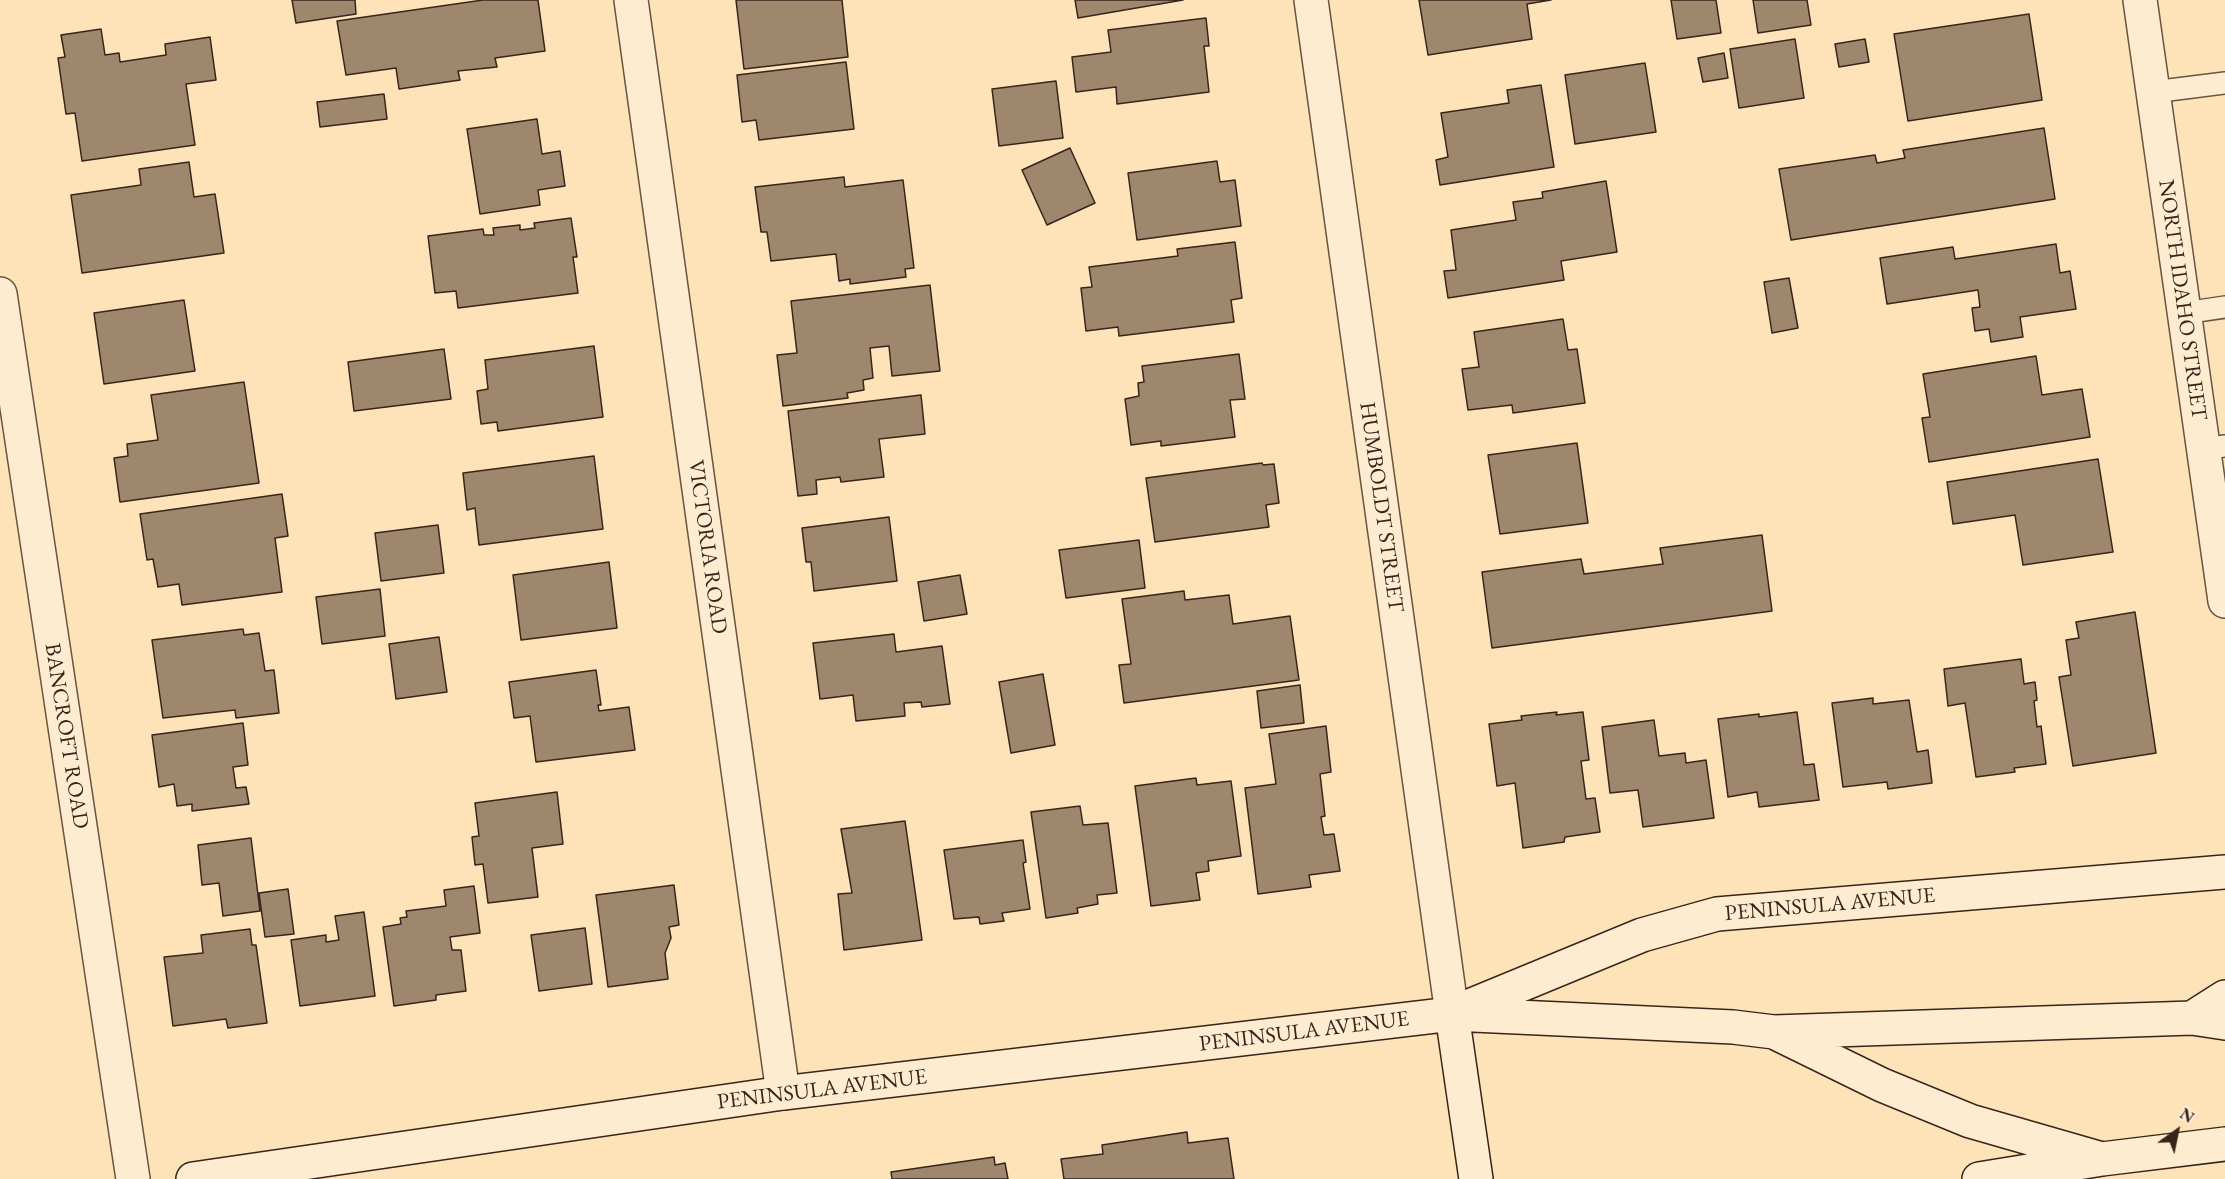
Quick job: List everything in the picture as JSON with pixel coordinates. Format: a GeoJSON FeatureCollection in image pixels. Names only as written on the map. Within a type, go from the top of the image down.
{"type":"FeatureCollection","features":[{"type":"Feature","properties":{"kind":"street","name":"VICTORIA ROAD"},"geometry":{"type":"LineString","coordinates":[[631,0],[783,1094]]}},
{"type":"Feature","properties":{"kind":"street","name":"HUMBOLDT STREET"},"geometry":{"type":"LineString","coordinates":[[1311,0],[1476,1179]]}},
{"type":"Feature","properties":{"kind":"street","name":"NORTH IDAHO STREET"},"geometry":{"type":"LineString","coordinates":[[2140,0],[2184,313],[2214,447],[2225,601]]}},
{"type":"Feature","properties":{"kind":"street","name":"BANCROFT ROAD"},"geometry":{"type":"LineString","coordinates":[[0,294],[133,1179]]}},
{"type":"Feature","properties":{"kind":"street","name":"PENINSULA AVENUE"},"geometry":{"type":"LineString","coordinates":[[1452,1014],[1642,935],[1717,914],[2225,872]]}},
{"type":"Feature","properties":{"kind":"street"},"geometry":{"type":"LineString","coordinates":[[2192,1018],[2225,997]]}},
{"type":"Feature","properties":{"kind":"street","name":"PENINSULA AVENUE"},"geometry":{"type":"LineString","coordinates":[[193,1179],[783,1094],[1452,1014],[1734,1027],[1774,1032],[2192,1018],[2225,1023]]}},
{"type":"Feature","properties":{"kind":"street"},"geometry":{"type":"LineString","coordinates":[[1774,1032],[1881,1085],[1970,1121],[2102,1159]]}},
{"type":"Feature","properties":{"kind":"street"},"geometry":{"type":"LineString","coordinates":[[1979,1179],[2102,1159],[2225,1144]]}},
{"type":"Feature","properties":{"kind":"lane"},"geometry":{"type":"LineString","coordinates":[[2153,92],[2225,83]]}},
{"type":"Feature","properties":{"kind":"lane"},"geometry":{"type":"LineString","coordinates":[[2184,313],[2225,307]]}},
{"type":"Feature","properties":{"kind":"building"},"geometry":{"type":"Polygon","coordinates":[[[292,0],[355,0],[356,14],[296,23],[292,0]]]}},
{"type":"Feature","properties":{"kind":"building"},"geometry":{"type":"Polygon","coordinates":[[[483,0],[538,0],[545,51],[495,58],[497,67],[458,71],[460,80],[399,89],[396,68],[346,75],[337,21],[483,0]]]}},
{"type":"Feature","properties":{"kind":"building"},"geometry":{"type":"Polygon","coordinates":[[[736,0],[842,0],[848,57],[744,69],[736,0]]]}},
{"type":"Feature","properties":{"kind":"building"},"geometry":{"type":"Polygon","coordinates":[[[1075,0],[1183,0],[1078,18],[1075,0]]]}},
{"type":"Feature","properties":{"kind":"building"},"geometry":{"type":"Polygon","coordinates":[[[1419,0],[1551,0],[1527,4],[1532,39],[1428,55],[1419,0]]]}},
{"type":"Feature","properties":{"kind":"building"},"geometry":{"type":"Polygon","coordinates":[[[1671,0],[1716,0],[1721,33],[1677,39],[1671,0]]]}},
{"type":"Feature","properties":{"kind":"building"},"geometry":{"type":"Polygon","coordinates":[[[1753,0],[1807,0],[1811,25],[1758,33],[1753,0]]]}},
{"type":"Feature","properties":{"kind":"building"},"geometry":{"type":"Polygon","coordinates":[[[2029,14],[2042,100],[1908,121],[1894,34],[2029,14]]]}},
{"type":"Feature","properties":{"kind":"building"},"geometry":{"type":"Polygon","coordinates":[[[1206,18],[1209,46],[1204,46],[1209,92],[1117,104],[1116,87],[1076,92],[1072,57],[1111,52],[1108,30],[1206,18]]]}},
{"type":"Feature","properties":{"kind":"building"},"geometry":{"type":"Polygon","coordinates":[[[101,29],[105,55],[119,53],[120,62],[166,55],[165,44],[210,37],[216,80],[186,84],[195,145],[82,161],[75,113],[66,114],[58,58],[65,57],[61,35],[101,29]]]}},
{"type":"Feature","properties":{"kind":"building"},"geometry":{"type":"Polygon","coordinates":[[[1795,39],[1804,98],[1739,108],[1730,49],[1795,39]]]}},
{"type":"Feature","properties":{"kind":"building"},"geometry":{"type":"Polygon","coordinates":[[[1865,39],[1869,62],[1839,67],[1835,44],[1865,39]]]}},
{"type":"Feature","properties":{"kind":"building"},"geometry":{"type":"Polygon","coordinates":[[[1724,53],[1728,78],[1703,82],[1698,58],[1724,53]]]}},
{"type":"Feature","properties":{"kind":"building"},"geometry":{"type":"Polygon","coordinates":[[[846,62],[854,129],[759,140],[756,120],[742,122],[737,75],[846,62]]]}},
{"type":"Feature","properties":{"kind":"building"},"geometry":{"type":"Polygon","coordinates":[[[1645,63],[1656,132],[1575,144],[1565,75],[1645,63]]]}},
{"type":"Feature","properties":{"kind":"building"},"geometry":{"type":"Polygon","coordinates":[[[1056,81],[1063,138],[999,146],[992,89],[1056,81]]]}},
{"type":"Feature","properties":{"kind":"building"},"geometry":{"type":"Polygon","coordinates":[[[1541,85],[1554,167],[1440,185],[1436,160],[1448,157],[1441,113],[1509,103],[1507,90],[1541,85]]]}},
{"type":"Feature","properties":{"kind":"building"},"geometry":{"type":"Polygon","coordinates":[[[384,94],[387,119],[320,127],[317,102],[384,94]]]}},
{"type":"Feature","properties":{"kind":"building"},"geometry":{"type":"Polygon","coordinates":[[[537,119],[542,154],[560,151],[565,186],[538,190],[540,205],[480,214],[467,129],[537,119]]]}},
{"type":"Feature","properties":{"kind":"building"},"geometry":{"type":"Polygon","coordinates":[[[2044,128],[2055,199],[1791,240],[1779,169],[1875,155],[1877,163],[1905,158],[1903,150],[2044,128]]]}},
{"type":"Feature","properties":{"kind":"building"},"geometry":{"type":"Polygon","coordinates":[[[1070,148],[1095,203],[1047,225],[1022,170],[1070,148]]]}},
{"type":"Feature","properties":{"kind":"building"},"geometry":{"type":"Polygon","coordinates":[[[1217,161],[1220,182],[1235,180],[1241,226],[1137,240],[1128,173],[1217,161]]]}},
{"type":"Feature","properties":{"kind":"building"},"geometry":{"type":"Polygon","coordinates":[[[189,162],[194,197],[215,194],[224,253],[82,273],[71,195],[141,185],[139,169],[189,162]]]}},
{"type":"Feature","properties":{"kind":"building"},"geometry":{"type":"Polygon","coordinates":[[[844,177],[845,187],[903,180],[914,268],[905,269],[906,277],[850,284],[850,279],[839,281],[836,254],[771,261],[767,232],[761,232],[755,187],[844,177]]]}},
{"type":"Feature","properties":{"kind":"building"},"geometry":{"type":"Polygon","coordinates":[[[1606,181],[1617,252],[1561,261],[1564,280],[1448,298],[1444,271],[1456,270],[1451,230],[1516,220],[1513,202],[1543,198],[1542,192],[1606,181]]]}},
{"type":"Feature","properties":{"kind":"building"},"geometry":{"type":"Polygon","coordinates":[[[571,218],[577,257],[573,257],[578,293],[458,308],[456,291],[435,293],[428,236],[483,229],[484,235],[494,235],[493,228],[520,225],[520,230],[535,228],[534,223],[571,218]]]}},
{"type":"Feature","properties":{"kind":"building"},"geometry":{"type":"Polygon","coordinates":[[[1235,242],[1242,298],[1231,300],[1234,322],[1119,336],[1118,327],[1086,331],[1081,288],[1092,287],[1089,267],[1178,256],[1177,249],[1235,242]]]}},
{"type":"Feature","properties":{"kind":"building"},"geometry":{"type":"Polygon","coordinates":[[[2056,244],[2060,273],[2070,271],[2076,309],[2020,317],[2023,337],[1991,342],[1989,329],[1975,331],[1972,308],[1980,307],[1978,290],[1887,304],[1880,258],[1953,247],[1955,259],[2056,244]]]}},
{"type":"Feature","properties":{"kind":"building"},"geometry":{"type":"Polygon","coordinates":[[[1789,278],[1798,328],[1772,333],[1764,282],[1789,278]]]}},
{"type":"Feature","properties":{"kind":"building"},"geometry":{"type":"Polygon","coordinates":[[[930,285],[940,371],[892,376],[889,346],[870,348],[873,378],[863,380],[864,390],[847,393],[848,398],[783,406],[777,355],[797,353],[791,301],[930,285]]]}},
{"type":"Feature","properties":{"kind":"building"},"geometry":{"type":"Polygon","coordinates":[[[184,300],[195,371],[104,384],[94,313],[184,300]]]}},
{"type":"Feature","properties":{"kind":"building"},"geometry":{"type":"Polygon","coordinates":[[[1563,319],[1568,350],[1577,349],[1585,403],[1513,413],[1512,405],[1468,410],[1462,369],[1479,367],[1474,332],[1563,319]]]}},
{"type":"Feature","properties":{"kind":"building"},"geometry":{"type":"Polygon","coordinates":[[[594,346],[603,417],[498,431],[497,422],[481,424],[477,391],[488,389],[485,360],[594,346]]]}},
{"type":"Feature","properties":{"kind":"building"},"geometry":{"type":"Polygon","coordinates":[[[444,349],[451,399],[354,411],[348,362],[444,349]]]}},
{"type":"Feature","properties":{"kind":"building"},"geometry":{"type":"Polygon","coordinates":[[[1239,354],[1245,399],[1230,400],[1235,437],[1161,446],[1161,441],[1131,445],[1125,399],[1139,396],[1138,383],[1144,382],[1142,366],[1239,354]]]}},
{"type":"Feature","properties":{"kind":"building"},"geometry":{"type":"Polygon","coordinates":[[[2036,356],[2042,395],[2082,389],[2090,437],[1929,462],[1922,418],[1930,417],[1923,374],[2036,356]]]}},
{"type":"Feature","properties":{"kind":"building"},"geometry":{"type":"Polygon","coordinates":[[[244,382],[259,483],[120,502],[114,458],[128,456],[127,444],[158,440],[151,395],[244,382]]]}},
{"type":"Feature","properties":{"kind":"building"},"geometry":{"type":"Polygon","coordinates":[[[921,395],[925,434],[879,439],[884,477],[841,482],[840,477],[816,480],[817,494],[798,496],[788,411],[921,395]]]}},
{"type":"Feature","properties":{"kind":"building"},"geometry":{"type":"Polygon","coordinates":[[[1577,443],[1588,523],[1500,534],[1488,455],[1577,443]]]}},
{"type":"Feature","properties":{"kind":"building"},"geometry":{"type":"Polygon","coordinates":[[[594,456],[603,529],[479,545],[475,508],[467,510],[463,473],[594,456]]]}},
{"type":"Feature","properties":{"kind":"building"},"geometry":{"type":"Polygon","coordinates":[[[2098,459],[2113,552],[2023,565],[2015,515],[1953,524],[1947,482],[2098,459]]]}},
{"type":"Feature","properties":{"kind":"building"},"geometry":{"type":"Polygon","coordinates":[[[1262,463],[1263,465],[1274,464],[1279,503],[1266,505],[1269,527],[1155,542],[1146,478],[1262,463]]]}},
{"type":"Feature","properties":{"kind":"building"},"geometry":{"type":"Polygon","coordinates":[[[282,494],[288,536],[275,538],[282,592],[182,605],[179,584],[158,587],[153,559],[147,560],[140,514],[282,494]]]}},
{"type":"Feature","properties":{"kind":"building"},"geometry":{"type":"Polygon","coordinates":[[[889,517],[897,581],[814,591],[811,562],[806,562],[802,528],[889,517]]]}},
{"type":"Feature","properties":{"kind":"building"},"geometry":{"type":"Polygon","coordinates":[[[438,525],[444,573],[381,581],[375,533],[438,525]]]}},
{"type":"Feature","properties":{"kind":"building"},"geometry":{"type":"Polygon","coordinates":[[[1762,535],[1772,611],[1492,648],[1482,572],[1581,559],[1584,574],[1663,564],[1660,548],[1762,535]]]}},
{"type":"Feature","properties":{"kind":"building"},"geometry":{"type":"Polygon","coordinates":[[[1139,540],[1145,588],[1066,598],[1059,550],[1139,540]]]}},
{"type":"Feature","properties":{"kind":"building"},"geometry":{"type":"Polygon","coordinates":[[[609,562],[617,628],[521,640],[513,575],[609,562]]]}},
{"type":"Feature","properties":{"kind":"building"},"geometry":{"type":"Polygon","coordinates":[[[960,575],[967,614],[924,621],[918,582],[960,575]]]}},
{"type":"Feature","properties":{"kind":"building"},"geometry":{"type":"Polygon","coordinates":[[[380,589],[385,636],[322,644],[316,597],[380,589]]]}},
{"type":"Feature","properties":{"kind":"building"},"geometry":{"type":"Polygon","coordinates":[[[1184,591],[1185,600],[1229,595],[1233,624],[1290,616],[1299,680],[1124,703],[1119,665],[1131,664],[1122,599],[1184,591]]]}},
{"type":"Feature","properties":{"kind":"building"},"geometry":{"type":"Polygon","coordinates":[[[2135,612],[2156,753],[2073,766],[2059,677],[2071,675],[2066,640],[2079,638],[2076,622],[2135,612]]]}},
{"type":"Feature","properties":{"kind":"building"},"geometry":{"type":"Polygon","coordinates":[[[243,629],[244,635],[259,633],[265,671],[274,670],[279,713],[236,718],[235,710],[163,718],[152,640],[243,629]]]}},
{"type":"Feature","properties":{"kind":"building"},"geometry":{"type":"Polygon","coordinates":[[[894,634],[896,652],[942,646],[950,704],[922,707],[921,702],[904,703],[905,716],[856,721],[853,695],[820,699],[813,643],[894,634]]]}},
{"type":"Feature","properties":{"kind":"building"},"geometry":{"type":"Polygon","coordinates":[[[439,637],[447,692],[396,699],[389,644],[439,637]]]}},
{"type":"Feature","properties":{"kind":"building"},"geometry":{"type":"Polygon","coordinates":[[[2021,659],[2024,684],[2035,682],[2037,700],[2034,701],[2037,727],[2041,726],[2046,764],[2014,768],[2015,772],[1976,777],[1965,703],[1948,706],[1944,669],[2021,659]]]}},
{"type":"Feature","properties":{"kind":"building"},"geometry":{"type":"Polygon","coordinates":[[[596,670],[601,705],[598,705],[599,711],[629,707],[635,750],[536,762],[530,716],[514,718],[509,682],[596,670]]]}},
{"type":"Feature","properties":{"kind":"building"},"geometry":{"type":"Polygon","coordinates":[[[1043,674],[1055,745],[1011,753],[999,682],[1043,674]]]}},
{"type":"Feature","properties":{"kind":"building"},"geometry":{"type":"Polygon","coordinates":[[[1300,685],[1304,723],[1261,728],[1257,691],[1300,685]]]}},
{"type":"Feature","properties":{"kind":"building"},"geometry":{"type":"Polygon","coordinates":[[[1873,698],[1873,704],[1909,700],[1917,752],[1928,750],[1932,783],[1888,789],[1887,782],[1843,787],[1832,703],[1873,698]]]}},
{"type":"Feature","properties":{"kind":"building"},"geometry":{"type":"Polygon","coordinates":[[[1557,712],[1556,715],[1583,712],[1589,760],[1581,761],[1586,799],[1595,798],[1600,832],[1565,837],[1564,842],[1523,848],[1515,783],[1497,786],[1489,724],[1522,720],[1521,716],[1557,712]]]}},
{"type":"Feature","properties":{"kind":"building"},"geometry":{"type":"Polygon","coordinates":[[[1797,712],[1804,765],[1814,764],[1819,800],[1759,807],[1757,792],[1728,797],[1718,719],[1797,712]]]}},
{"type":"Feature","properties":{"kind":"building"},"geometry":{"type":"Polygon","coordinates":[[[1654,720],[1659,756],[1685,753],[1686,763],[1706,760],[1714,818],[1643,827],[1638,790],[1610,793],[1602,727],[1654,720]]]}},
{"type":"Feature","properties":{"kind":"building"},"geometry":{"type":"Polygon","coordinates":[[[243,723],[248,765],[233,767],[236,788],[246,787],[249,804],[192,811],[192,804],[177,806],[174,784],[159,787],[152,735],[243,723]]]}},
{"type":"Feature","properties":{"kind":"building"},"geometry":{"type":"Polygon","coordinates":[[[1326,726],[1331,772],[1320,774],[1325,816],[1321,817],[1324,835],[1334,834],[1340,871],[1309,875],[1311,887],[1258,894],[1245,788],[1276,784],[1269,734],[1326,726]]]}},
{"type":"Feature","properties":{"kind":"building"},"geometry":{"type":"Polygon","coordinates":[[[1196,778],[1197,785],[1231,781],[1241,856],[1208,861],[1209,871],[1196,873],[1200,900],[1151,906],[1135,786],[1196,778]]]}},
{"type":"Feature","properties":{"kind":"building"},"geometry":{"type":"Polygon","coordinates":[[[557,792],[563,844],[532,848],[538,897],[488,903],[483,864],[475,865],[472,837],[479,836],[475,803],[557,792]]]}},
{"type":"Feature","properties":{"kind":"building"},"geometry":{"type":"Polygon","coordinates":[[[1080,806],[1083,825],[1108,823],[1117,893],[1097,895],[1098,904],[1077,908],[1078,913],[1046,918],[1031,812],[1080,806]]]}},
{"type":"Feature","properties":{"kind":"building"},"geometry":{"type":"Polygon","coordinates":[[[905,821],[922,940],[844,950],[838,894],[852,893],[841,829],[905,821]]]}},
{"type":"Feature","properties":{"kind":"building"},"geometry":{"type":"Polygon","coordinates":[[[251,838],[260,911],[223,916],[219,883],[202,885],[198,845],[251,838]]]}},
{"type":"Feature","properties":{"kind":"building"},"geometry":{"type":"Polygon","coordinates":[[[1023,840],[1026,862],[1023,863],[1030,909],[1002,913],[1004,921],[980,924],[979,917],[954,919],[944,850],[1023,840]]]}},
{"type":"Feature","properties":{"kind":"building"},"geometry":{"type":"Polygon","coordinates":[[[674,885],[679,925],[669,927],[671,938],[665,953],[668,979],[608,987],[596,895],[674,885]]]}},
{"type":"Feature","properties":{"kind":"building"},"geometry":{"type":"Polygon","coordinates":[[[474,886],[480,933],[450,937],[452,950],[461,950],[466,991],[436,995],[436,1000],[394,1006],[383,927],[401,924],[400,918],[407,917],[406,911],[446,906],[444,890],[474,886]]]}},
{"type":"Feature","properties":{"kind":"building"},"geometry":{"type":"Polygon","coordinates":[[[288,889],[294,934],[265,937],[259,893],[288,889]]]}},
{"type":"Feature","properties":{"kind":"building"},"geometry":{"type":"Polygon","coordinates":[[[364,912],[375,996],[300,1006],[291,940],[326,935],[326,942],[339,940],[335,916],[364,912]]]}},
{"type":"Feature","properties":{"kind":"building"},"geometry":{"type":"Polygon","coordinates":[[[585,928],[592,984],[539,991],[531,935],[585,928]]]}},
{"type":"Feature","properties":{"kind":"building"},"geometry":{"type":"Polygon","coordinates":[[[250,929],[252,945],[256,945],[267,1023],[228,1028],[226,1019],[173,1026],[164,957],[203,953],[201,935],[250,929]]]}},
{"type":"Feature","properties":{"kind":"building"},"geometry":{"type":"Polygon","coordinates":[[[1187,1132],[1188,1143],[1228,1138],[1234,1179],[1064,1179],[1061,1159],[1103,1154],[1102,1145],[1187,1132]]]}},
{"type":"Feature","properties":{"kind":"building"},"geometry":{"type":"Polygon","coordinates":[[[994,1157],[995,1165],[1005,1163],[1008,1179],[892,1179],[891,1172],[994,1157]]]}}]}
